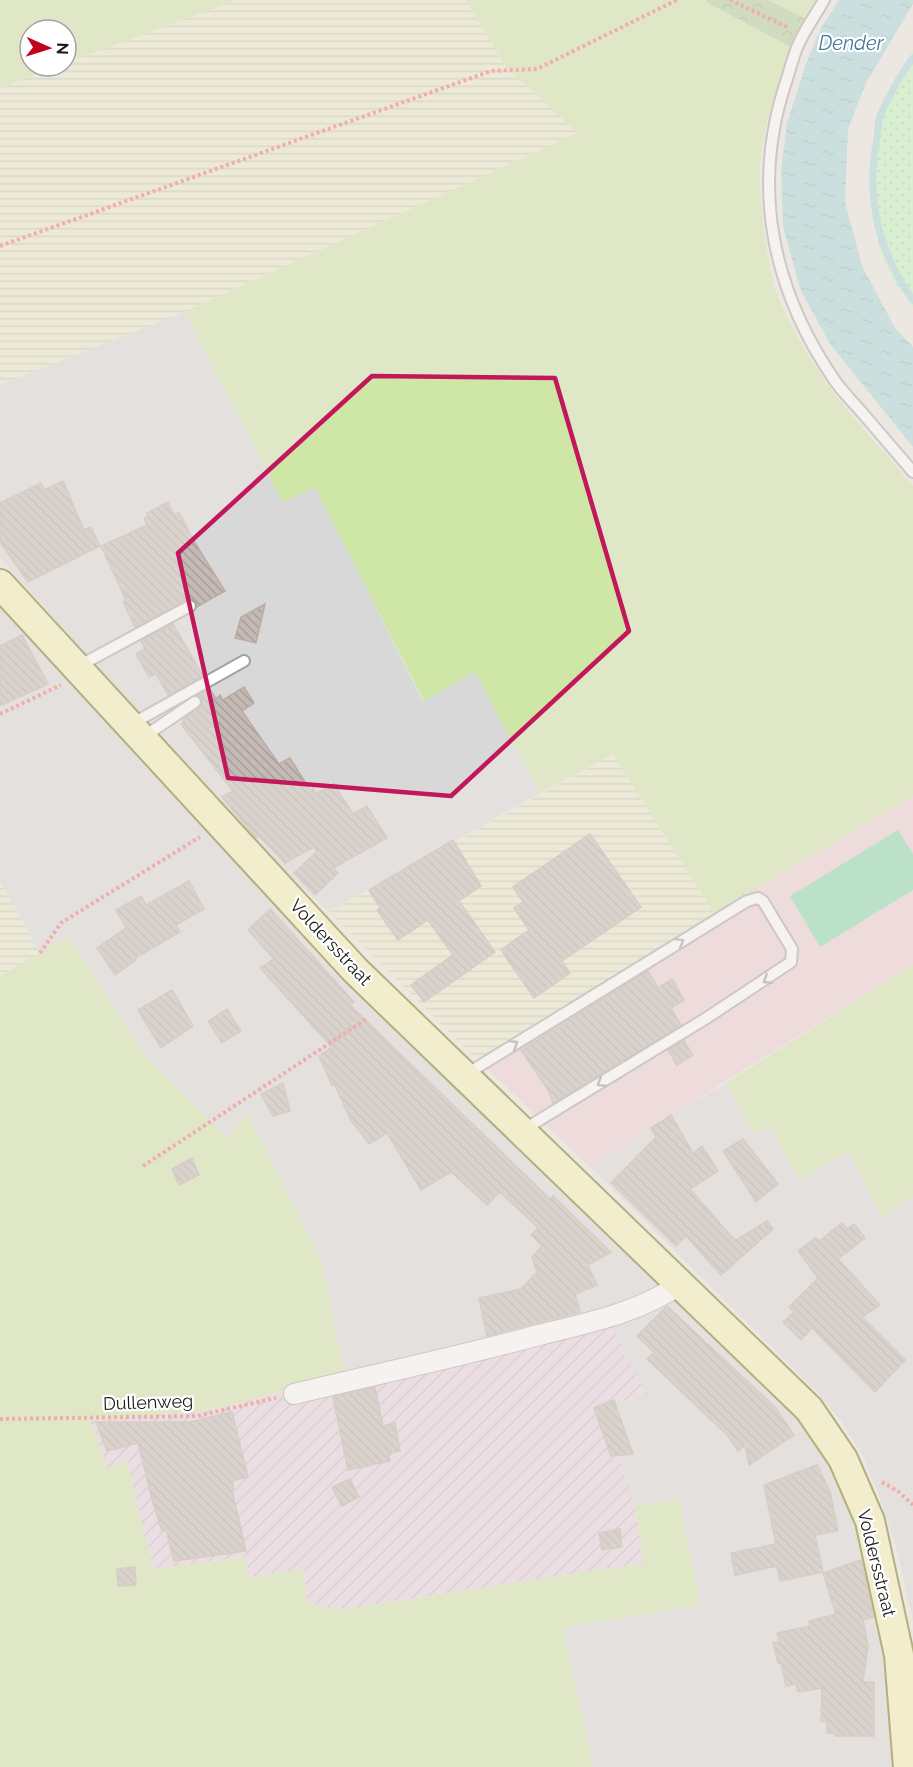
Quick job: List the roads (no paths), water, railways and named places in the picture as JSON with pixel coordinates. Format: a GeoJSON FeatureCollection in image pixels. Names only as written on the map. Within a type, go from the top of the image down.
{"type":"FeatureCollection","features":[{"type":"Feature","properties":{"kind":"street","name":"Voldersstraat"},"geometry":{"type":"LineString","coordinates":[[0,584],[355,970],[809,1409],[843,1459],[870,1521],[899,1655],[908,1767]]}},
{"type":"Feature","properties":{"kind":"street"},"geometry":{"type":"LineString","coordinates":[[294,1394],[511,1343],[609,1317],[666,1294],[680,1284]]}},
{"type":"Feature","properties":{"kind":"lane"},"geometry":{"type":"LineString","coordinates":[[824,0],[798,46],[780,101],[770,153],[768,195],[775,246],[795,313],[834,380],[913,472]]}},
{"type":"Feature","properties":{"kind":"lane"},"geometry":{"type":"LineString","coordinates":[[80,671],[190,606]]}},
{"type":"Feature","properties":{"kind":"lane"},"geometry":{"type":"LineString","coordinates":[[136,732],[244,661]]}},
{"type":"Feature","properties":{"kind":"lane"},"geometry":{"type":"LineString","coordinates":[[136,732],[195,702]]}},
{"type":"Feature","properties":{"kind":"lane"},"geometry":{"type":"LineString","coordinates":[[464,1075],[747,901],[758,898],[763,901],[792,949],[791,962],[785,969],[522,1131]]}},
{"type":"Feature","properties":{"kind":"water","name":"Dender"},"geometry":{"type":"Polygon","coordinates":[[[839,0],[913,0],[913,4],[866,83],[848,129],[845,202],[862,266],[895,328],[913,347],[913,447],[830,344],[801,291],[783,227],[781,170],[787,123],[806,64],[821,28],[839,0]]]}},
{"type":"Feature","properties":{"kind":"waterway"},"geometry":{"type":"LineString","coordinates":[[913,58],[894,87],[879,119],[873,180],[877,222],[883,242],[891,262],[913,300]]}}]}
